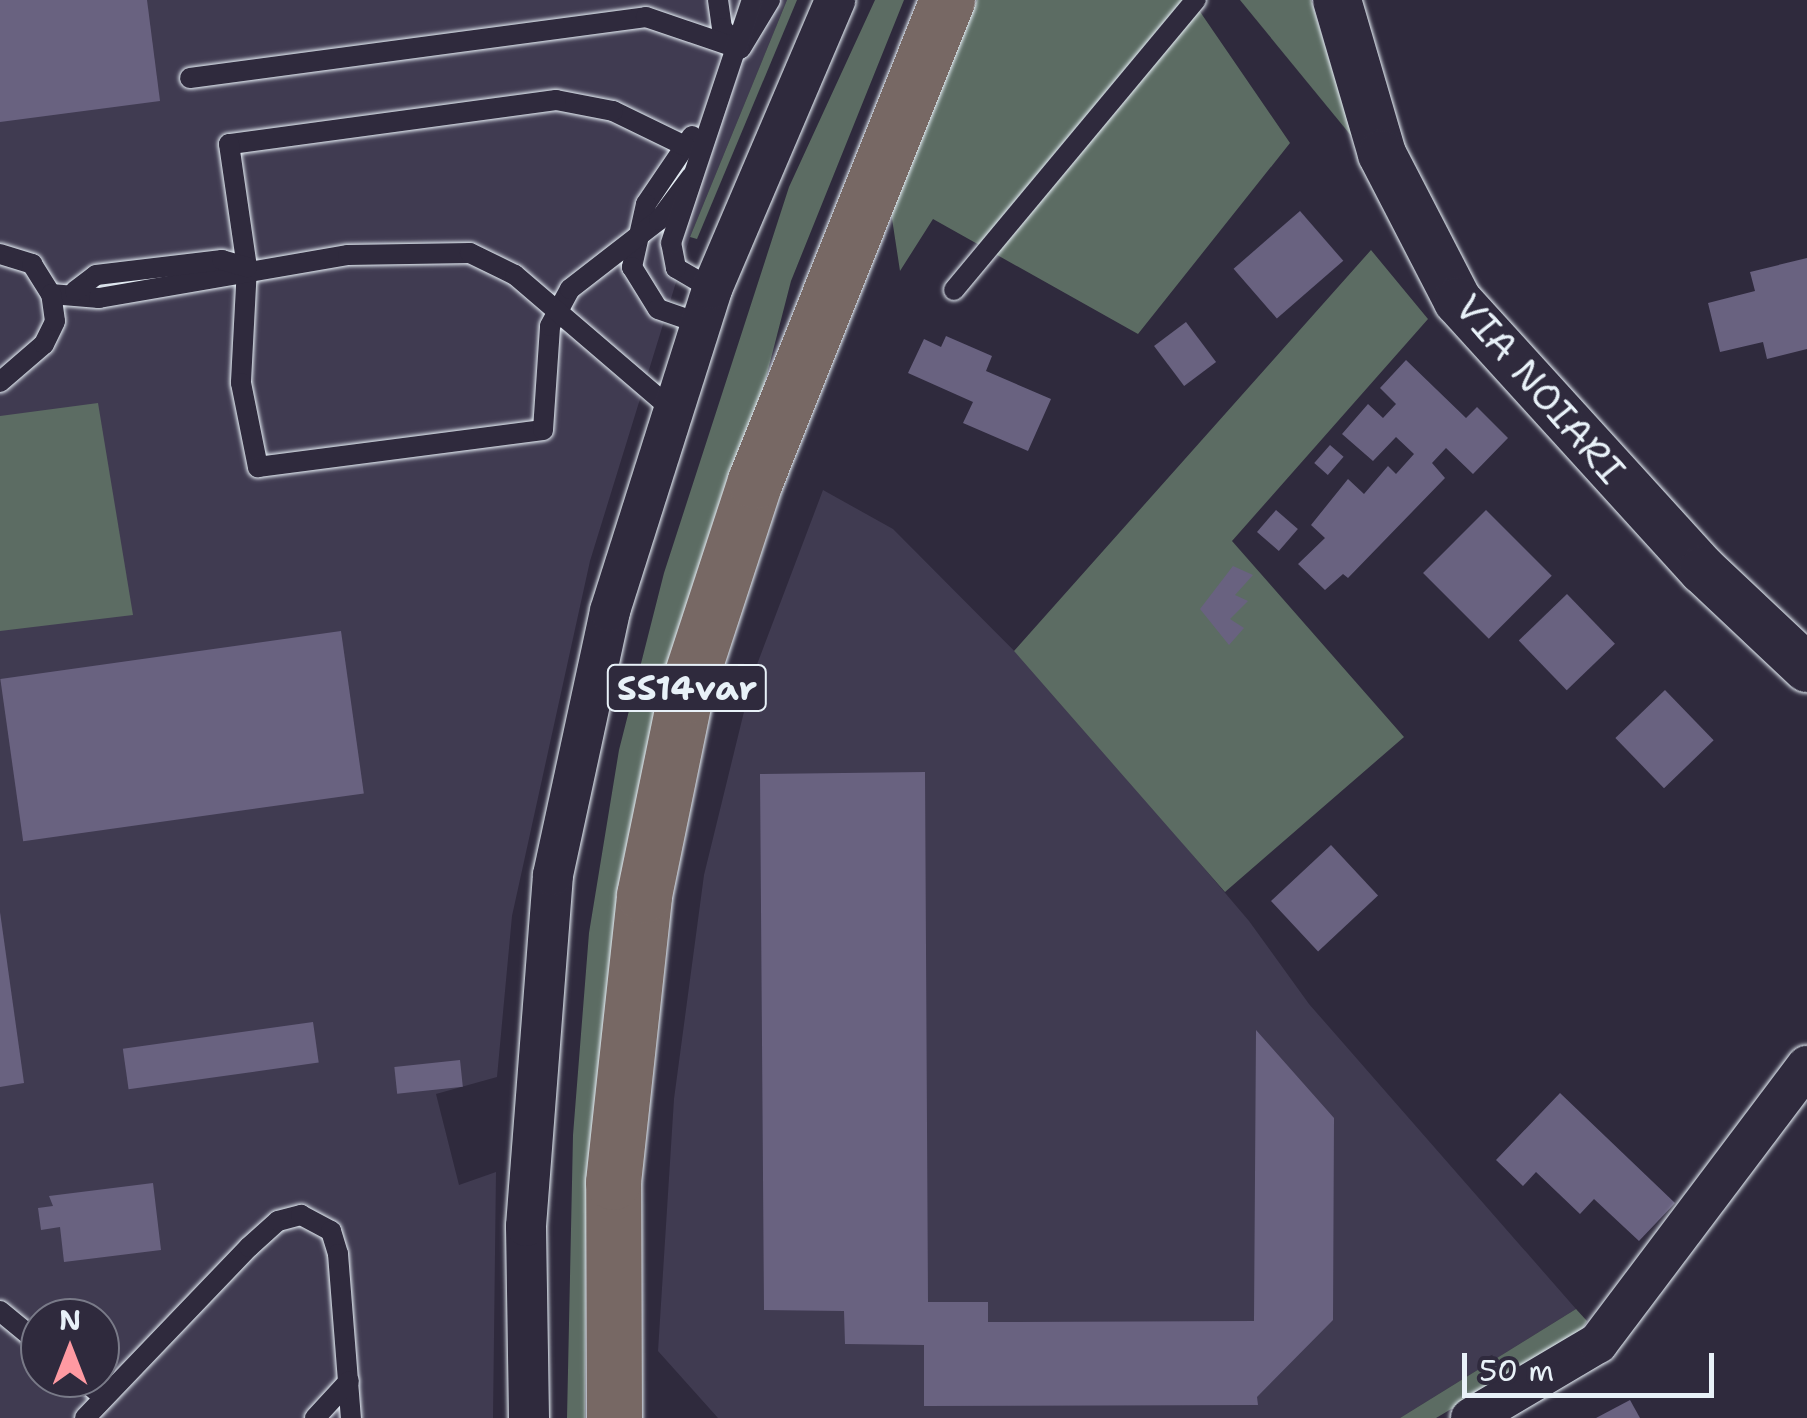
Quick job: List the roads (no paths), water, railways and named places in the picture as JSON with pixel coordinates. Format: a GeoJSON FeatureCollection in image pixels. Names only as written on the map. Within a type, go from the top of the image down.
{"type":"FeatureCollection","features":[{"type":"Feature","properties":{"kind":"highway","name":"SS14var"},"geometry":{"type":"LineString","coordinates":[[614,1418],[613,1182],[644,895],[685,695],[756,481],[947,0]]}},
{"type":"Feature","properties":{"kind":"street"},"geometry":{"type":"LineString","coordinates":[[529,1418],[526,1226],[553,875],[610,610],[670,408],[707,306],[835,0]]}},
{"type":"Feature","properties":{"kind":"street","name":"VIA NOIARI"},"geometry":{"type":"LineString","coordinates":[[1337,0],[1382,154],[1458,301],[1703,570],[1807,668]]}},
{"type":"Feature","properties":{"kind":"street"},"geometry":{"type":"LineString","coordinates":[[1471,1418],[1598,1343],[1807,1066]]}},
{"type":"Feature","properties":{"kind":"lane"},"geometry":{"type":"LineString","coordinates":[[718,0],[722,28],[740,50]]}},
{"type":"Feature","properties":{"kind":"lane"},"geometry":{"type":"LineString","coordinates":[[740,50],[752,0]]}},
{"type":"Feature","properties":{"kind":"lane"},"geometry":{"type":"LineString","coordinates":[[707,306],[671,257],[691,177],[715,107],[740,50],[770,0]]}},
{"type":"Feature","properties":{"kind":"lane"},"geometry":{"type":"LineString","coordinates":[[954,290],[1196,0]]}},
{"type":"Feature","properties":{"kind":"lane"},"geometry":{"type":"LineString","coordinates":[[190,78],[646,17],[740,50]]}},
{"type":"Feature","properties":{"kind":"lane"},"geometry":{"type":"LineString","coordinates":[[685,146],[614,111],[556,100],[230,144],[248,268],[241,383],[258,467],[544,430],[543,368],[558,312],[570,289],[634,240],[691,177]]}},
{"type":"Feature","properties":{"kind":"lane"},"geometry":{"type":"LineString","coordinates":[[707,306],[658,309],[641,289],[634,240],[646,204],[715,107]]}},
{"type":"Feature","properties":{"kind":"lane"},"geometry":{"type":"LineString","coordinates":[[52,294],[75,291],[96,275],[222,260],[248,268],[422,249],[470,254],[514,275],[670,408]]}},
{"type":"Feature","properties":{"kind":"lane"},"geometry":{"type":"LineString","coordinates":[[0,254],[32,264],[52,294],[54,321],[44,344],[0,382]]}},
{"type":"Feature","properties":{"kind":"lane"},"geometry":{"type":"LineString","coordinates":[[120,1380],[248,1247],[278,1221],[302,1214],[332,1231],[338,1254],[351,1418]]}},
{"type":"Feature","properties":{"kind":"lane"},"geometry":{"type":"LineString","coordinates":[[0,1311],[20,1328]]}},
{"type":"Feature","properties":{"kind":"lane"},"geometry":{"type":"LineString","coordinates":[[316,1418],[349,1380]]}},
{"type":"Feature","properties":{"kind":"lane"},"geometry":{"type":"LineString","coordinates":[[85,1418],[103,1398]]}}]}
